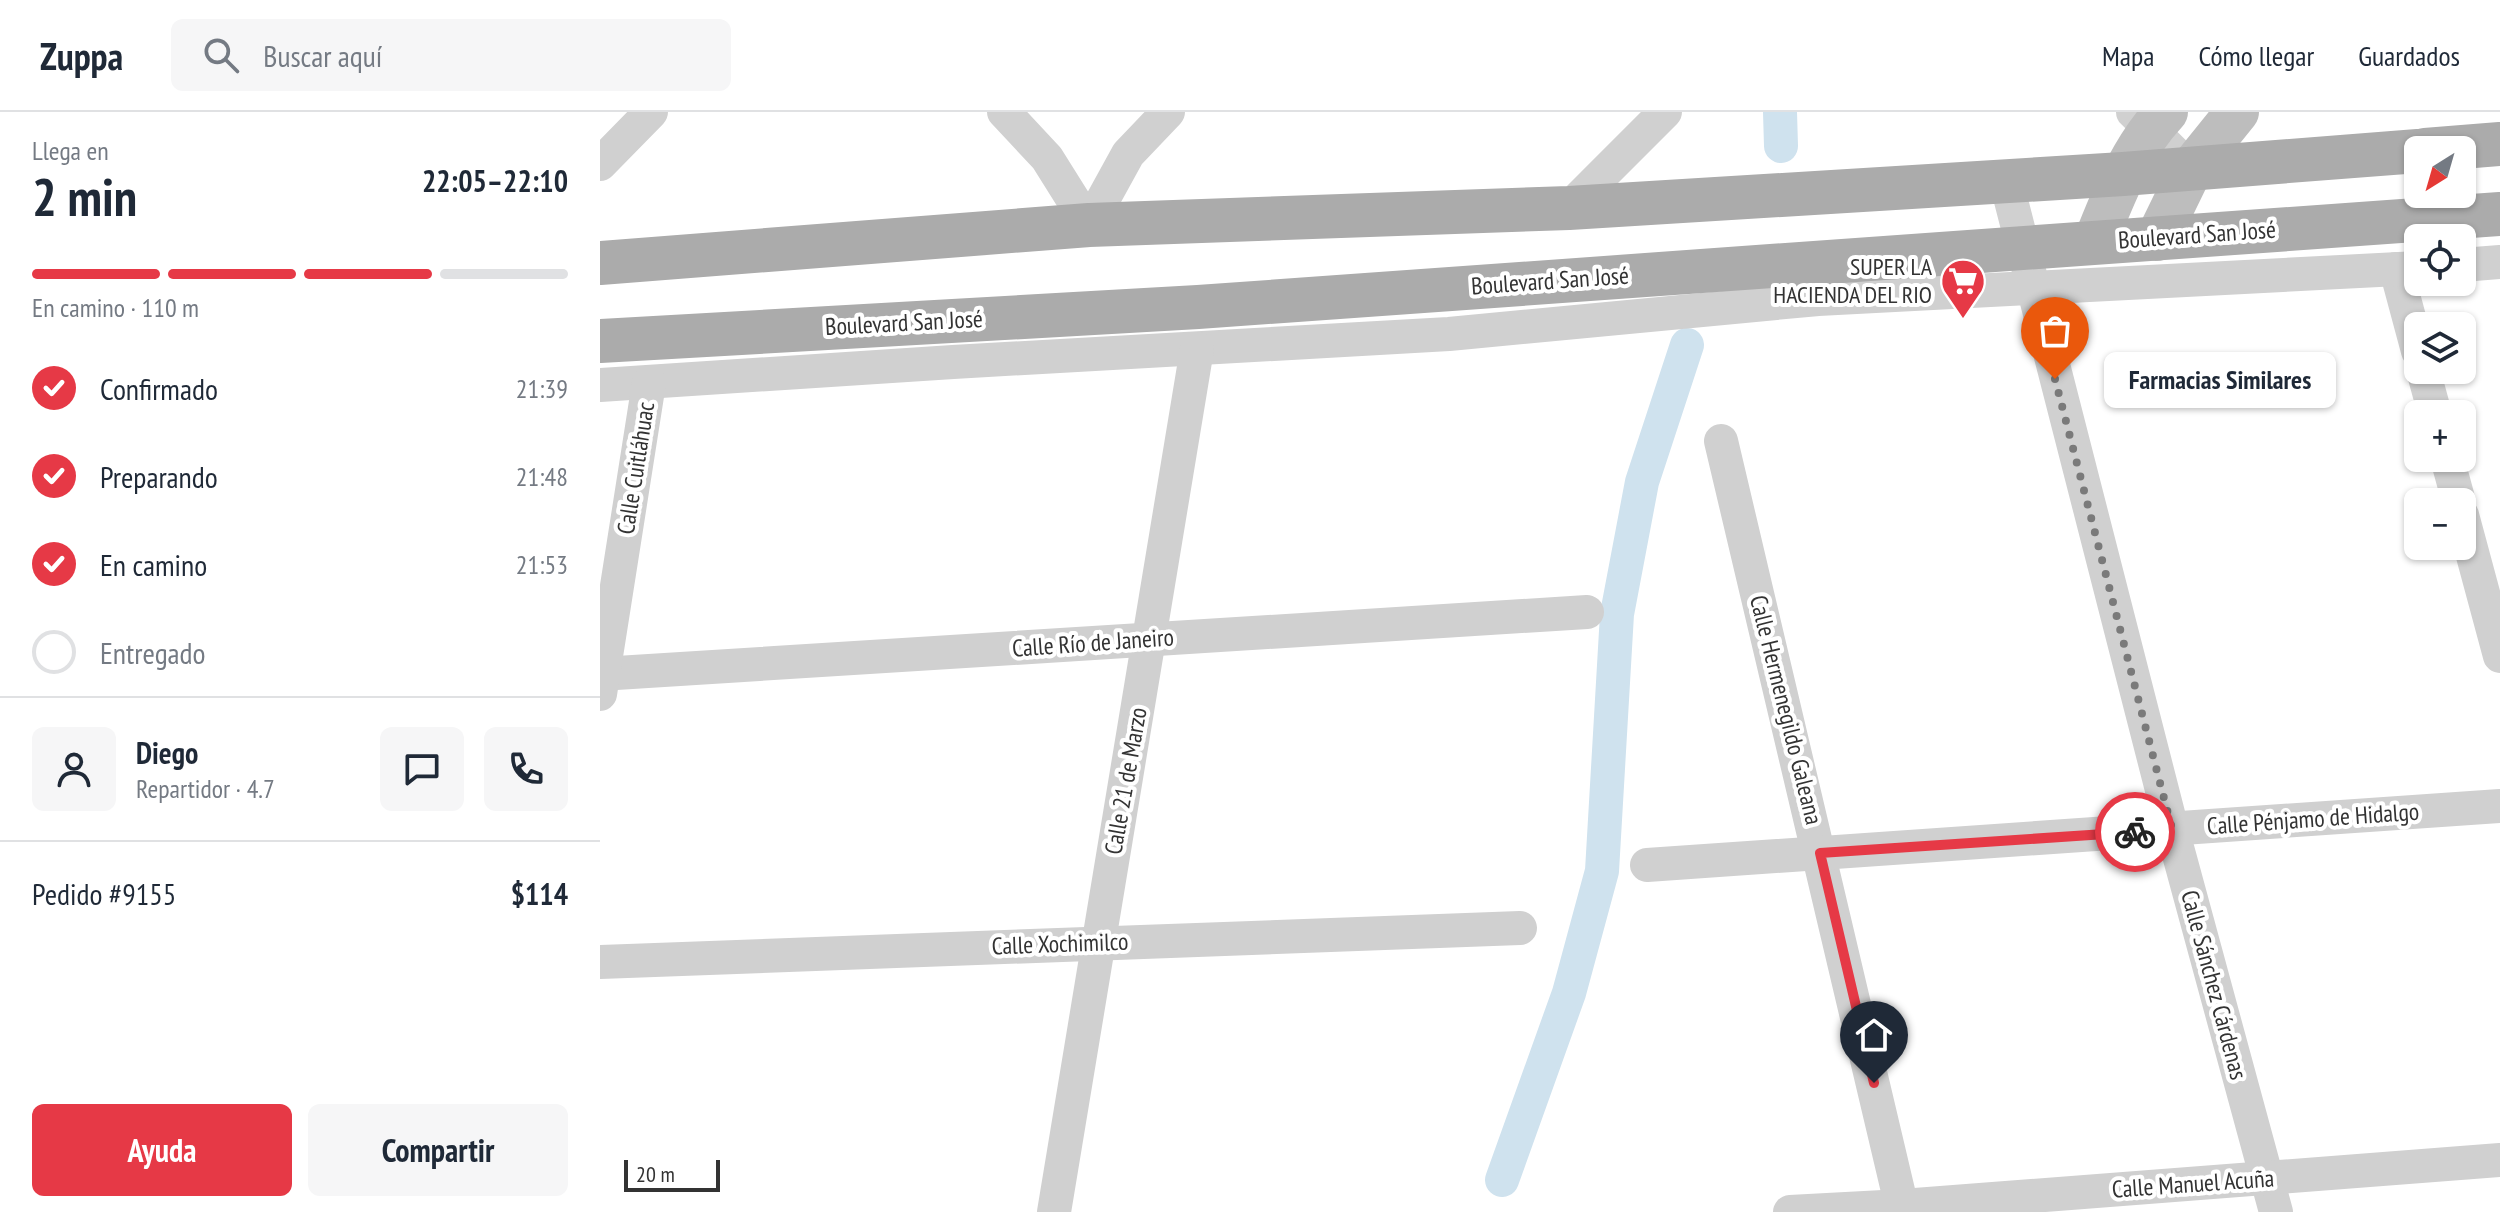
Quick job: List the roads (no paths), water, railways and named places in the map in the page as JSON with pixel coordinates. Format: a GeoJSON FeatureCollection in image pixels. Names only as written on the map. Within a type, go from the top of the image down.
{"type":"FeatureCollection","features":[{"type":"Feature","properties":{"kind":"main road"},"geometry":{"type":"LineString","coordinates":[[2476,146],[2500,144]]}},
{"type":"Feature","properties":{"kind":"main road"},"geometry":{"type":"LineString","coordinates":[[600,263],[1089,225],[1569,208],[2123,174],[2404,152]]}},
{"type":"Feature","properties":{"kind":"main road","name":"Boulevard San José"},"geometry":{"type":"LineString","coordinates":[[600,341],[1198,307],[2500,214]]}},
{"type":"Feature","properties":{"kind":"street"},"geometry":{"type":"LineString","coordinates":[[600,164],[651,112]]}},
{"type":"Feature","properties":{"kind":"street"},"geometry":{"type":"LineString","coordinates":[[1004,112],[1047,158],[1089,225],[1128,154],[1168,112]]}},
{"type":"Feature","properties":{"kind":"street"},"geometry":{"type":"LineString","coordinates":[[1569,208],[1665,112]]}},
{"type":"Feature","properties":{"kind":"street"},"geometry":{"type":"LineString","coordinates":[[2157,239],[2191,169],[2237,112]]}},
{"type":"Feature","properties":{"kind":"street"},"geometry":{"type":"LineString","coordinates":[[2095,242],[2149,118],[2191,169]]}},
{"type":"Feature","properties":{"kind":"street","name":"Calle Sánchez Cárdenas"},"geometry":{"type":"LineString","coordinates":[[2006,181],[2172,829],[2276,1212]]}},
{"type":"Feature","properties":{"kind":"street"},"geometry":{"type":"LineString","coordinates":[[2476,264],[2500,262]]}},
{"type":"Feature","properties":{"kind":"street"},"geometry":{"type":"LineString","coordinates":[[600,385],[1449,334],[1818,299],[2404,269]]}},
{"type":"Feature","properties":{"kind":"street","name":"Calle 21 de Marzo"},"geometry":{"type":"LineString","coordinates":[[1054,1212],[1197,349]]}},
{"type":"Feature","properties":{"kind":"street","name":"Calle Cuitláhuac"},"geometry":{"type":"LineString","coordinates":[[601,681],[649,383]]}},
{"type":"Feature","properties":{"kind":"street","name":"Calle Hermenegildo Galeana"},"geometry":{"type":"LineString","coordinates":[[1721,441],[1903,1209]]}},
{"type":"Feature","properties":{"kind":"street"},"geometry":{"type":"LineString","coordinates":[[2474,560],[2500,656]]}},
{"type":"Feature","properties":{"kind":"street","name":"Calle Río de Janeiro"},"geometry":{"type":"LineString","coordinates":[[601,681],[1151,639],[1587,612]]}},
{"type":"Feature","properties":{"kind":"street","name":"Calle Pénjamo de Hidalgo"},"geometry":{"type":"LineString","coordinates":[[1647,865],[2500,806]]}},
{"type":"Feature","properties":{"kind":"street","name":"Calle Xochimilco"},"geometry":{"type":"LineString","coordinates":[[600,962],[1520,928]]}},
{"type":"Feature","properties":{"kind":"street","name":"Calle Manuel Acuña"},"geometry":{"type":"LineString","coordinates":[[1790,1212],[1903,1209],[2500,1160]]}},
{"type":"Feature","properties":{"kind":"waterway"},"geometry":{"type":"LineString","coordinates":[[1780,112],[1781,146]]}},
{"type":"Feature","properties":{"kind":"waterway"},"geometry":{"type":"LineString","coordinates":[[1502,1180],[1569,993],[1602,871],[1617,614],[1642,482],[1687,345]]}},
{"type":"Feature","properties":{"kind":"place","name":"SUPER LA HACIENDA DEL RIO"},"geometry":{"type":"Point","coordinates":[1963,320]}},
{"type":"Feature","properties":{"kind":"place","name":"Farmacias Similares"},"geometry":{"type":"Point","coordinates":[2055,379]}}]}
